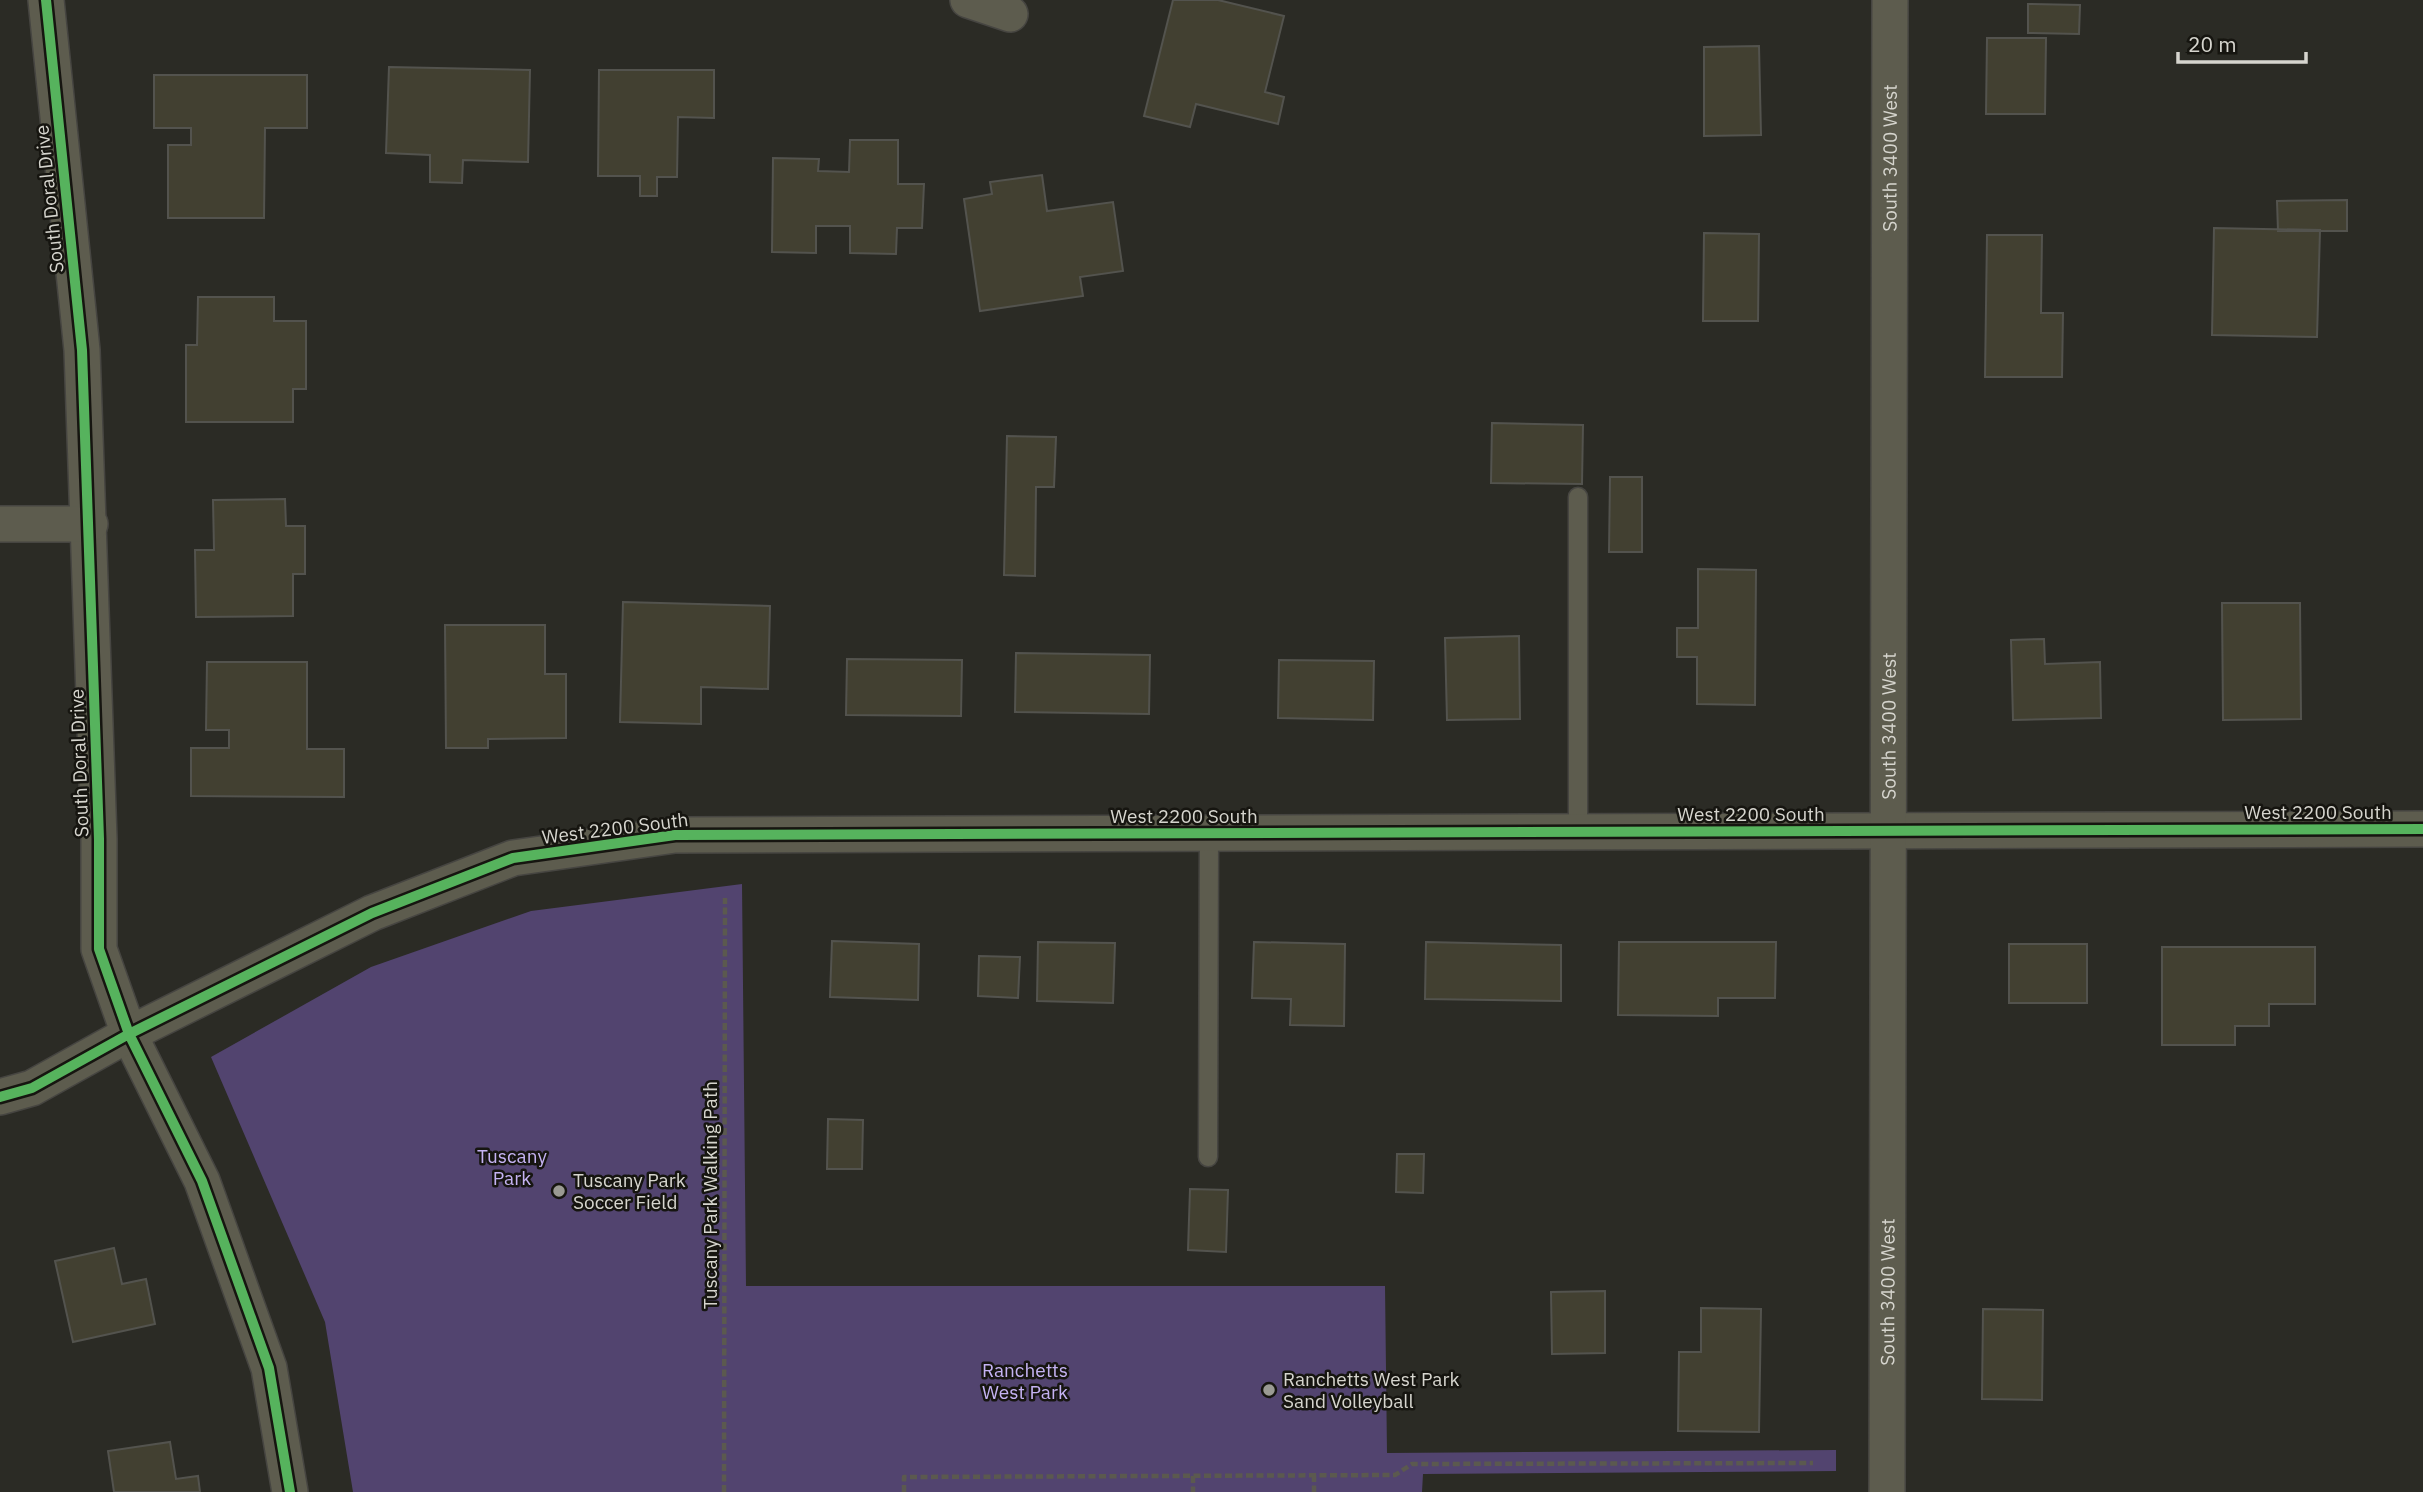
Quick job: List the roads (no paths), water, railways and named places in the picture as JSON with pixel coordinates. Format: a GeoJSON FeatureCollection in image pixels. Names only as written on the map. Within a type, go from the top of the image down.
{"type":"FeatureCollection","features":[{"type":"Feature","properties":{"kind":"street","name":"South Doral Drive"},"geometry":{"type":"LineString","coordinates":[[46,0],[82,350],[99,839],[99,949],[129,1034],[202,1181],[269,1368],[290,1492]]}},
{"type":"Feature","properties":{"kind":"street"},"geometry":{"type":"LineString","coordinates":[[968,0],[1010,13]]}},
{"type":"Feature","properties":{"kind":"street","name":"South 3400 West"},"geometry":{"type":"LineString","coordinates":[[1887,1492],[1890,0]]}},
{"type":"Feature","properties":{"kind":"street"},"geometry":{"type":"LineString","coordinates":[[0,524],[90,524]]}},
{"type":"Feature","properties":{"kind":"street","name":"West 2200 South"},"geometry":{"type":"LineString","coordinates":[[0,1097],[32,1088],[129,1034],[372,913],[513,858],[675,835],[2423,830]]}},
{"type":"Feature","properties":{"kind":"lane"},"geometry":{"type":"LineString","coordinates":[[1578,497],[1578,832]]}},
{"type":"Feature","properties":{"kind":"lane"},"geometry":{"type":"LineString","coordinates":[[1208,1157],[1209,833]]}},
{"type":"Feature","properties":{"kind":"place","name":"Tuscany Park Soccer Field"},"geometry":{"type":"Point","coordinates":[559,1191]}},
{"type":"Feature","properties":{"kind":"place","name":"Ranchetts West Park Sand Volleyball"},"geometry":{"type":"Point","coordinates":[1269,1390]}},
{"type":"Feature","properties":{"kind":"park label","name":"Tuscany Park"},"geometry":{"type":"Point","coordinates":[512,1167]}},
{"type":"Feature","properties":{"kind":"park label","name":"Ranchetts West Park"},"geometry":{"type":"Point","coordinates":[1025,1381]}}]}
